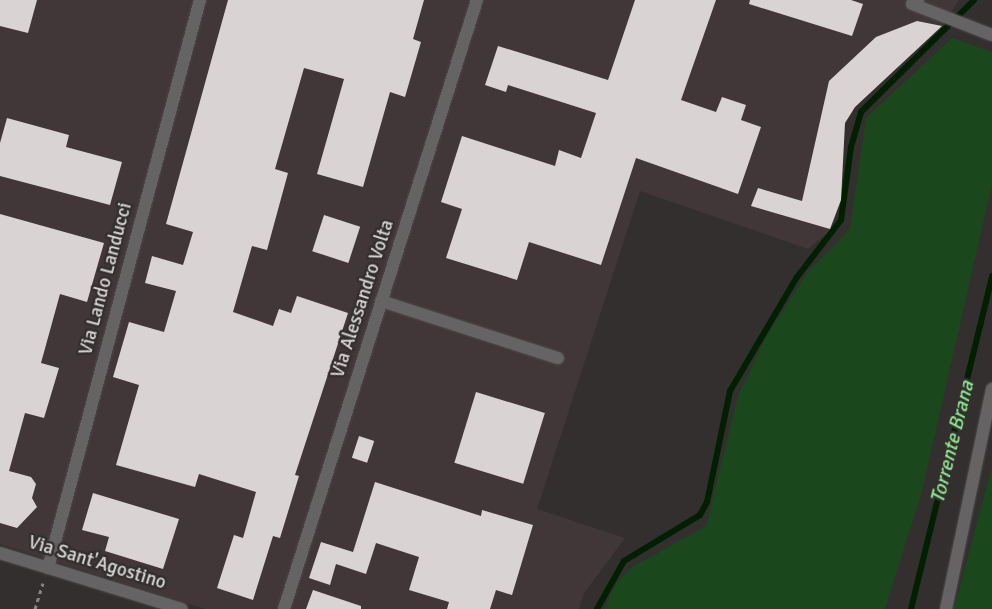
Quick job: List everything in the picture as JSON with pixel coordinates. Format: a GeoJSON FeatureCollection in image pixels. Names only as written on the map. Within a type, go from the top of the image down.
{"type":"FeatureCollection","features":[{"type":"Feature","properties":{"kind":"street","name":"Via Lando Landucci"},"geometry":{"type":"LineString","coordinates":[[48,568],[200,0]]}},
{"type":"Feature","properties":{"kind":"street","name":"Via Alessandro Volta"},"geometry":{"type":"LineString","coordinates":[[284,609],[478,0]]}},
{"type":"Feature","properties":{"kind":"street"},"geometry":{"type":"LineString","coordinates":[[918,0],[912,4],[942,19],[992,35]]}},
{"type":"Feature","properties":{"kind":"street"},"geometry":{"type":"LineString","coordinates":[[381,301],[558,358]]}},
{"type":"Feature","properties":{"kind":"street"},"geometry":{"type":"LineString","coordinates":[[946,609],[992,389]]}},
{"type":"Feature","properties":{"kind":"street","name":"Via Sant'Agostino"},"geometry":{"type":"LineString","coordinates":[[0,554],[182,609]]}},
{"type":"Feature","properties":{"kind":"path"},"geometry":{"type":"LineString","coordinates":[[35,609],[48,568]]}},
{"type":"Feature","properties":{"kind":"shaded area"},"geometry":{"type":"Polygon","coordinates":[[[0,0],[959,0],[942,26],[855,107],[845,123],[841,200],[830,231],[808,249],[640,191],[537,509],[625,538],[584,593],[579,609],[205,609],[0,544],[0,0]]]}},
{"type":"Feature","properties":{"kind":"green space"},"geometry":{"type":"Polygon","coordinates":[[[952,38],[992,52],[992,184],[922,491],[885,609],[604,609],[617,582],[634,566],[706,526],[738,396],[766,337],[808,272],[850,229],[866,118],[952,38]]]}},
{"type":"Feature","properties":{"kind":"green space"},"geometry":{"type":"Polygon","coordinates":[[[992,467],[992,609],[954,609],[992,467]]]}},
{"type":"Feature","properties":{"kind":"building"},"geometry":{"type":"Polygon","coordinates":[[[0,0],[37,0],[28,33],[0,26],[0,0]]]}},
{"type":"Feature","properties":{"kind":"building"},"geometry":{"type":"Polygon","coordinates":[[[228,0],[424,0],[413,39],[421,42],[405,97],[390,92],[363,187],[317,174],[344,79],[304,68],[275,169],[288,173],[267,250],[252,246],[233,312],[273,326],[279,309],[291,313],[297,296],[348,313],[295,475],[299,476],[280,538],[273,536],[253,600],[217,588],[234,535],[243,538],[256,492],[199,474],[195,487],[116,465],[139,385],[113,377],[129,322],[164,332],[176,291],[145,283],[152,256],[183,265],[193,232],[166,224],[228,0]]]}},
{"type":"Feature","properties":{"kind":"building"},"geometry":{"type":"Polygon","coordinates":[[[635,0],[716,0],[681,100],[716,112],[722,97],[746,105],[741,120],[761,127],[738,194],[636,158],[601,265],[529,242],[517,280],[446,258],[462,209],[441,202],[462,136],[555,166],[559,150],[581,158],[596,113],[508,85],[506,92],[485,85],[498,46],[608,80],[635,0]]]}},
{"type":"Feature","properties":{"kind":"building"},"geometry":{"type":"Polygon","coordinates":[[[750,0],[851,0],[863,4],[852,36],[749,4],[750,0]]]}},
{"type":"Feature","properties":{"kind":"building"},"geometry":{"type":"Polygon","coordinates":[[[917,21],[942,26],[855,107],[845,123],[841,200],[830,229],[751,206],[758,188],[802,201],[829,81],[876,37],[917,21]]]}},
{"type":"Feature","properties":{"kind":"building"},"geometry":{"type":"Polygon","coordinates":[[[7,118],[69,135],[66,147],[122,162],[110,205],[0,176],[0,143],[7,118]]]}},
{"type":"Feature","properties":{"kind":"building"},"geometry":{"type":"Polygon","coordinates":[[[0,214],[104,243],[87,302],[60,294],[41,363],[59,368],[44,418],[25,413],[9,471],[31,477],[36,484],[32,498],[37,507],[17,528],[0,523],[0,214]]]}},
{"type":"Feature","properties":{"kind":"building"},"geometry":{"type":"Polygon","coordinates":[[[324,215],[360,227],[348,263],[312,251],[324,215]]]}},
{"type":"Feature","properties":{"kind":"building"},"geometry":{"type":"Polygon","coordinates":[[[476,392],[545,413],[523,484],[454,463],[476,392]]]}},
{"type":"Feature","properties":{"kind":"building"},"geometry":{"type":"Polygon","coordinates":[[[359,436],[374,441],[367,463],[352,458],[359,436]]]}},
{"type":"Feature","properties":{"kind":"building"},"geometry":{"type":"Polygon","coordinates":[[[375,482],[481,516],[482,510],[533,525],[512,595],[496,590],[490,609],[447,609],[449,602],[409,590],[419,557],[376,543],[366,574],[336,564],[330,585],[309,578],[321,542],[353,552],[375,482]]]}},
{"type":"Feature","properties":{"kind":"building"},"geometry":{"type":"Polygon","coordinates":[[[93,493],[179,519],[163,569],[105,551],[109,537],[82,530],[93,493]]]}},
{"type":"Feature","properties":{"kind":"building"},"geometry":{"type":"Polygon","coordinates":[[[313,590],[361,606],[361,609],[306,609],[313,590]]]}},
{"type":"Feature","properties":{"kind":"waterway"},"geometry":{"type":"LineString","coordinates":[[597,609],[624,561],[700,515],[707,502],[730,391],[797,277],[841,220],[851,147],[861,112],[974,0]]}},
{"type":"Feature","properties":{"kind":"waterway","name":"Torrente Brana"},"geometry":{"type":"LineString","coordinates":[[911,609],[992,276]]}}]}
